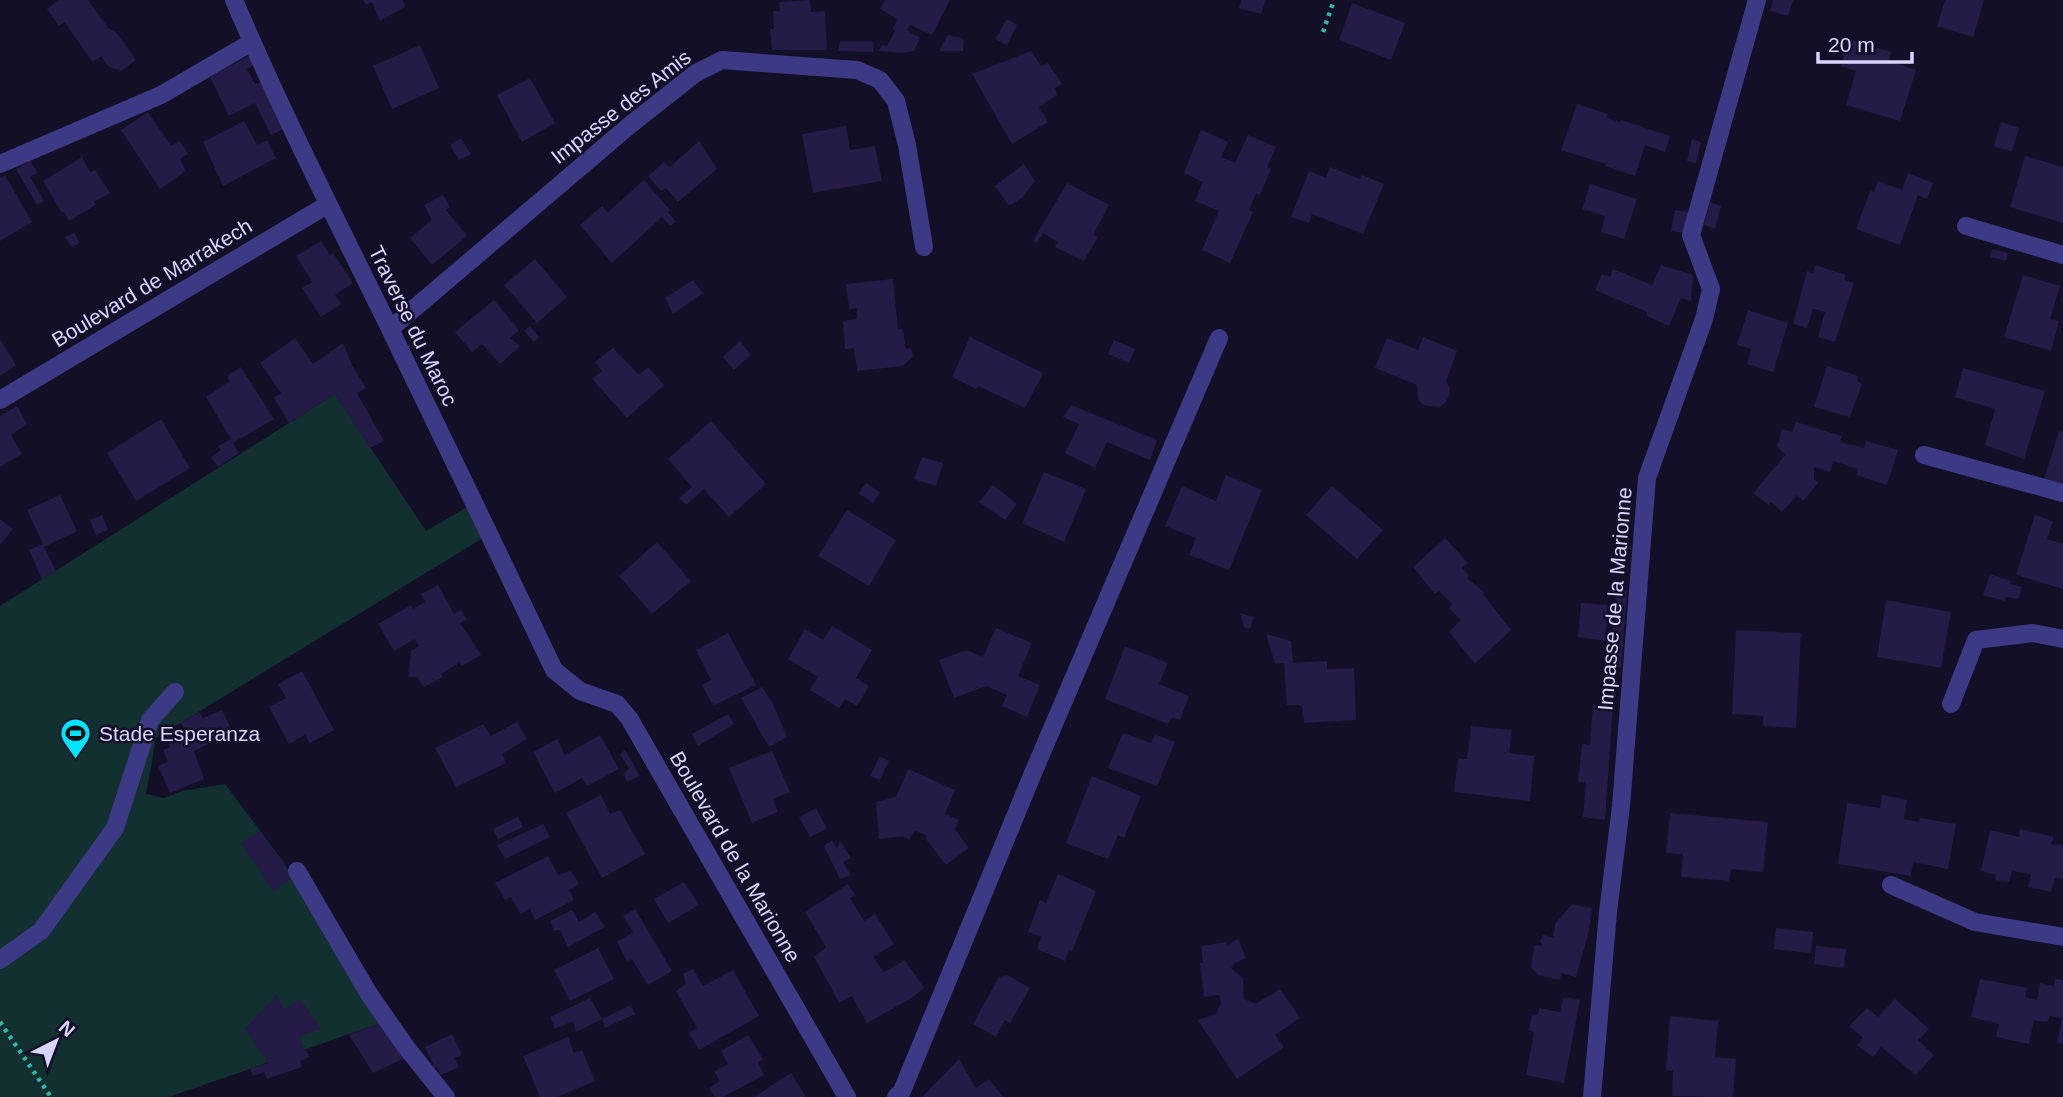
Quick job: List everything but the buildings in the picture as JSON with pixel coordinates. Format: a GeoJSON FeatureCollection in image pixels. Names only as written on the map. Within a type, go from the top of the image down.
{"type":"FeatureCollection","features":[{"type":"Feature","properties":{"kind":"street","name":"Traverse du Maroc"},"geometry":{"type":"LineString","coordinates":[[234,0],[327,205],[390,329],[554,670]]}},
{"type":"Feature","properties":{"kind":"street","name":"Impasse de la Marionne"},"geometry":{"type":"LineString","coordinates":[[1592,1097],[1608,912],[1621,806],[1647,478],[1704,319],[1711,289],[1691,235],[1756,0]]}},
{"type":"Feature","properties":{"kind":"street"},"geometry":{"type":"LineString","coordinates":[[0,164],[161,94],[252,42]]}},
{"type":"Feature","properties":{"kind":"street","name":"Impasse des Amis"},"geometry":{"type":"LineString","coordinates":[[390,329],[630,125],[696,73],[722,60],[857,69],[880,80],[896,101],[907,145],[924,247]]}},
{"type":"Feature","properties":{"kind":"street","name":"Boulevard de Marrakech"},"geometry":{"type":"LineString","coordinates":[[0,400],[327,205]]}},
{"type":"Feature","properties":{"kind":"street"},"geometry":{"type":"LineString","coordinates":[[1966,226],[2063,255]]}},
{"type":"Feature","properties":{"kind":"street"},"geometry":{"type":"LineString","coordinates":[[896,1097],[902,1091],[1033,773],[1219,338]]}},
{"type":"Feature","properties":{"kind":"street"},"geometry":{"type":"LineString","coordinates":[[1924,455],[2063,493]]}},
{"type":"Feature","properties":{"kind":"street"},"geometry":{"type":"LineString","coordinates":[[1951,704],[1976,640],[2033,633],[2063,639]]}},
{"type":"Feature","properties":{"kind":"street","name":"Boulevard de la Marionne"},"geometry":{"type":"LineString","coordinates":[[554,670],[580,691],[617,704],[629,718],[847,1097]]}},
{"type":"Feature","properties":{"kind":"street"},"geometry":{"type":"LineString","coordinates":[[0,960],[41,931],[115,828],[150,720],[175,692]]}},
{"type":"Feature","properties":{"kind":"street"},"geometry":{"type":"LineString","coordinates":[[297,871],[369,994],[446,1097]]}},
{"type":"Feature","properties":{"kind":"street"},"geometry":{"type":"LineString","coordinates":[[1891,885],[1975,922],[2063,937]]}},
{"type":"Feature","properties":{"kind":"path"},"geometry":{"type":"LineString","coordinates":[[1323,32],[1334,0]]}},
{"type":"Feature","properties":{"kind":"path"},"geometry":{"type":"LineString","coordinates":[[0,1022],[51,1097]]}},
{"type":"Feature","properties":{"kind":"green space","name":"Stade Esperanza"},"geometry":{"type":"Polygon","coordinates":[[[335,394],[426,531],[467,507],[483,538],[156,738],[146,794],[164,798],[182,791],[225,784],[282,860],[381,1023],[169,1097],[0,1097],[0,606],[335,394]]]}},
{"type":"Feature","properties":{"kind":"place","name":"Stade Esperanza"},"geometry":{"type":"Point","coordinates":[76,761]}}]}
